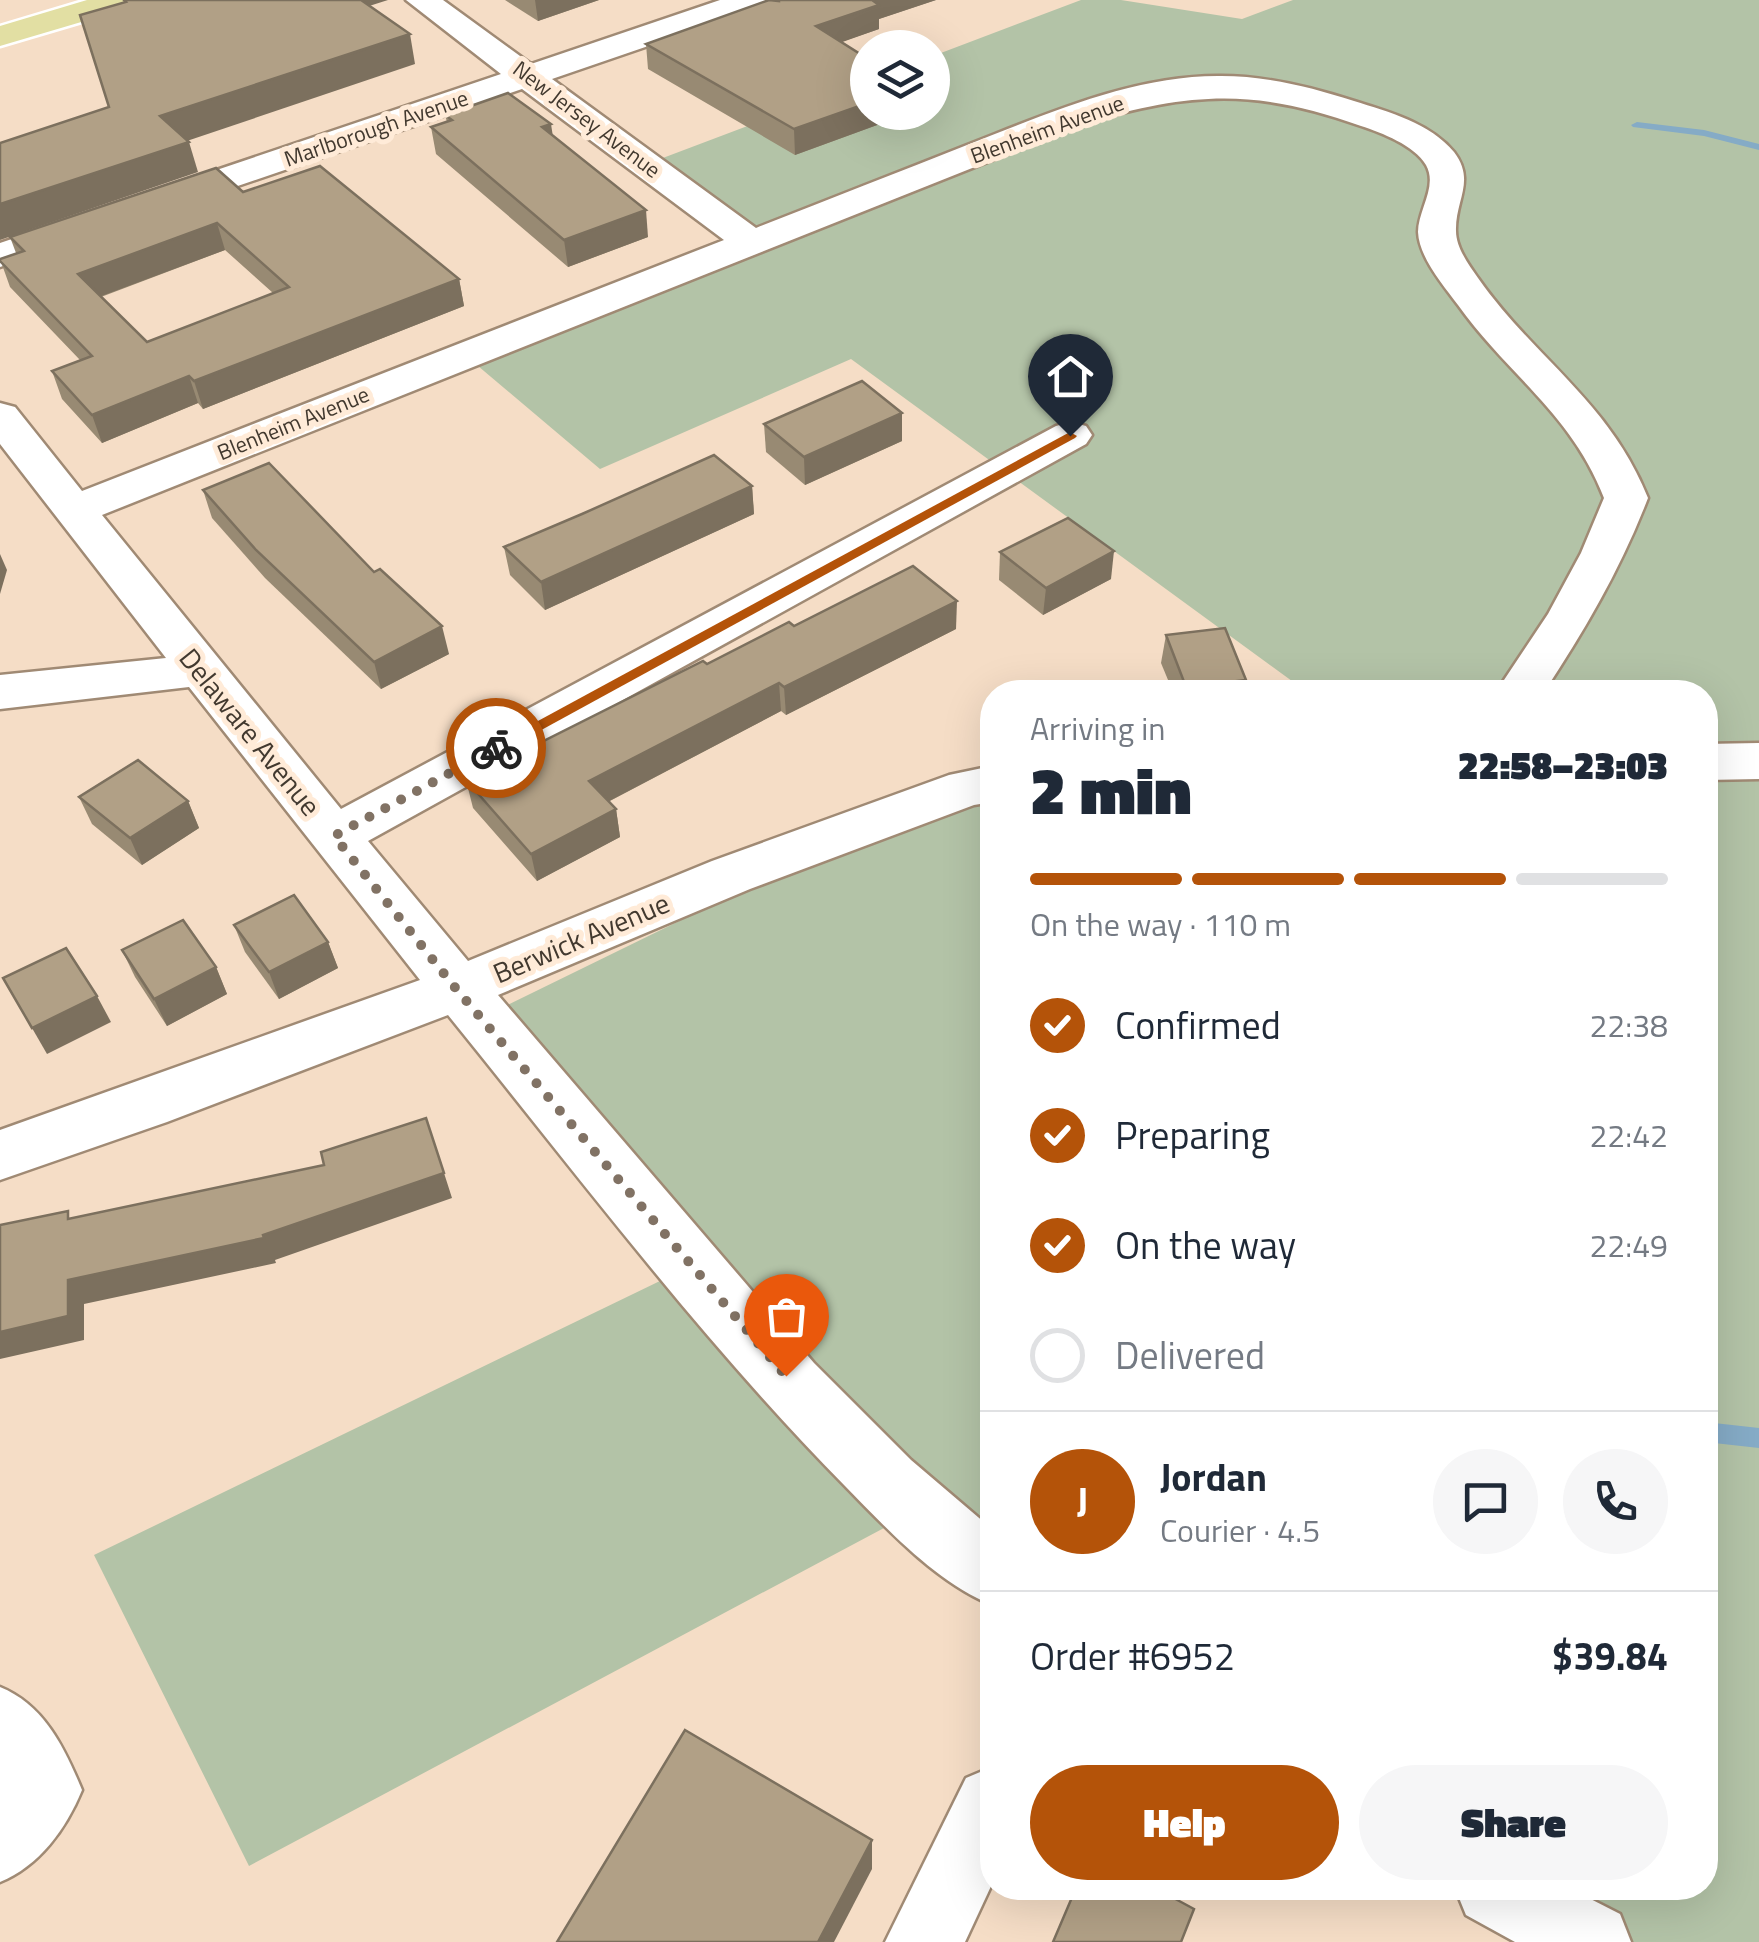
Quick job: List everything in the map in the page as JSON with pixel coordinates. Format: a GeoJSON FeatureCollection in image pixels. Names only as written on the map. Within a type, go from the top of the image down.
{"type":"FeatureCollection","features":[{"type":"Feature","properties":{"kind":"main road"},"geometry":{"type":"LineString","coordinates":[[0,36],[121,0]]}},
{"type":"Feature","properties":{"kind":"street","name":"New Jersey Avenue"},"geometry":{"type":"LineString","coordinates":[[422,0],[750,242]]}},
{"type":"Feature","properties":{"kind":"street","name":"Marlborough Avenue"},"geometry":{"type":"LineString","coordinates":[[0,256],[752,0]]}},
{"type":"Feature","properties":{"kind":"street","name":"Blenheim Avenue"},"geometry":{"type":"LineString","coordinates":[[74,510],[1073,116],[1191,85],[1221,83],[1281,89],[1376,119],[1408,135],[1441,160],[1449,180],[1437,235],[1458,277],[1486,316],[1577,411],[1613,461],[1626,498],[1604,553],[1570,618],[1528,680]]}},
{"type":"Feature","properties":{"kind":"street","name":"Delaware Avenue"},"geometry":{"type":"LineString","coordinates":[[0,416],[457,990],[811,1406],[933,1528],[980,1563]]}},
{"type":"Feature","properties":{"kind":"street"},"geometry":{"type":"LineString","coordinates":[[334,836],[1070,436]]}},
{"type":"Feature","properties":{"kind":"street"},"geometry":{"type":"LineString","coordinates":[[0,692],[200,670]]}},
{"type":"Feature","properties":{"kind":"street"},"geometry":{"type":"LineString","coordinates":[[1718,762],[1759,761]]}},
{"type":"Feature","properties":{"kind":"street","name":"Berwick Avenue"},"geometry":{"type":"LineString","coordinates":[[0,1155],[457,990],[731,875],[980,786]]}},
{"type":"Feature","properties":{"kind":"street"},"geometry":{"type":"LineString","coordinates":[[0,1722],[45,1790],[0,1844]]}},
{"type":"Feature","properties":{"kind":"street"},"geometry":{"type":"LineString","coordinates":[[924,1942],[980,1828]]}},
{"type":"Feature","properties":{"kind":"street"},"geometry":{"type":"LineString","coordinates":[[1516,1900],[1592,1942]]}},
{"type":"Feature","properties":{"kind":"green space"},"geometry":{"type":"Polygon","coordinates":[[[1081,0],[1121,0],[1242,19],[1293,0],[1759,0],[1759,1942],[1630,1942],[1557,1900],[1718,1900],[1718,680],[1291,680],[851,359],[600,469],[465,355],[748,241],[639,167],[850,87],[850,130],[950,130],[950,50],[1081,0]]]}},
{"type":"Feature","properties":{"kind":"green space"},"geometry":{"type":"Polygon","coordinates":[[[980,799],[980,1567],[899,1520],[249,1866],[94,1555],[662,1280],[485,1016],[910,808],[980,799]]]}},
{"type":"Feature","properties":{"kind":"building"},"geometry":{"type":"Polygon","coordinates":[[[124,0],[361,0],[410,34],[160,116],[189,142],[0,204],[0,143],[109,107],[80,15],[124,0]]]}},
{"type":"Feature","properties":{"kind":"building"},"geometry":{"type":"Polygon","coordinates":[[[769,0],[872,0],[879,5],[816,26],[850,48],[850,109],[794,129],[646,44],[769,0]]]}},
{"type":"Feature","properties":{"kind":"building"},"geometry":{"type":"Polygon","coordinates":[[[508,93],[551,124],[542,127],[646,210],[564,240],[431,127],[452,120],[445,115],[508,93]]]}},
{"type":"Feature","properties":{"kind":"building"},"geometry":{"type":"Polygon","coordinates":[[[320,166],[459,279],[194,381],[189,376],[92,415],[52,371],[92,356],[0,261],[24,251],[10,237],[216,168],[243,192],[320,166]],[[217,223],[78,274],[147,342],[289,287],[217,223]]]}},
{"type":"Feature","properties":{"kind":"building"},"geometry":{"type":"Polygon","coordinates":[[[862,381],[902,413],[804,457],[764,424],[862,381]]]}},
{"type":"Feature","properties":{"kind":"building"},"geometry":{"type":"Polygon","coordinates":[[[714,455],[752,486],[541,582],[504,547],[582,514],[714,455]]]}},
{"type":"Feature","properties":{"kind":"building"},"geometry":{"type":"Polygon","coordinates":[[[269,463],[374,572],[380,569],[442,626],[374,662],[256,550],[203,490],[269,463]]]}},
{"type":"Feature","properties":{"kind":"building"},"geometry":{"type":"Polygon","coordinates":[[[1068,518],[1114,551],[1046,588],[1000,552],[1068,518]]]}},
{"type":"Feature","properties":{"kind":"building"},"geometry":{"type":"Polygon","coordinates":[[[913,566],[957,601],[784,687],[779,683],[589,781],[616,809],[531,854],[466,780],[703,661],[707,664],[789,622],[794,626],[913,566]]]}},
{"type":"Feature","properties":{"kind":"building"},"geometry":{"type":"Polygon","coordinates":[[[1225,628],[1246,680],[1183,680],[1166,635],[1225,628]]]}},
{"type":"Feature","properties":{"kind":"building"},"geometry":{"type":"Polygon","coordinates":[[[138,760],[188,801],[130,838],[79,797],[138,760]]]}},
{"type":"Feature","properties":{"kind":"building"},"geometry":{"type":"Polygon","coordinates":[[[294,895],[328,942],[269,972],[234,925],[294,895]]]}},
{"type":"Feature","properties":{"kind":"building"},"geometry":{"type":"Polygon","coordinates":[[[183,920],[216,967],[154,999],[122,950],[183,920]]]}},
{"type":"Feature","properties":{"kind":"building"},"geometry":{"type":"Polygon","coordinates":[[[66,948],[97,996],[32,1028],[3,978],[66,948]]]}},
{"type":"Feature","properties":{"kind":"building"},"geometry":{"type":"Polygon","coordinates":[[[426,1118],[444,1173],[263,1235],[264,1238],[68,1280],[68,1316],[0,1332],[0,1225],[68,1211],[68,1219],[324,1165],[321,1152],[426,1118]]]}},
{"type":"Feature","properties":{"kind":"building"},"geometry":{"type":"Polygon","coordinates":[[[685,1730],[872,1840],[818,1942],[557,1942],[685,1730]]]}},
{"type":"Feature","properties":{"kind":"building"},"geometry":{"type":"Polygon","coordinates":[[[1071,1900],[1177,1900],[1194,1909],[1181,1942],[1053,1942],[1071,1900]]]}},
{"type":"Feature","properties":{"kind":"waterway"},"geometry":{"type":"LineString","coordinates":[[1637,125],[1704,133],[1759,147]]}},
{"type":"Feature","properties":{"kind":"waterway"},"geometry":{"type":"LineString","coordinates":[[1718,1433],[1759,1438]]}},
{"type":"Feature","properties":{"kind":"way so far"},"geometry":{"type":"LineString","coordinates":[[496,748],[334,836],[457,990],[786,1376]]}},
{"type":"Feature","properties":{"kind":"route"},"geometry":{"type":"LineString","coordinates":[[496,748],[1070,436]]}}]}
